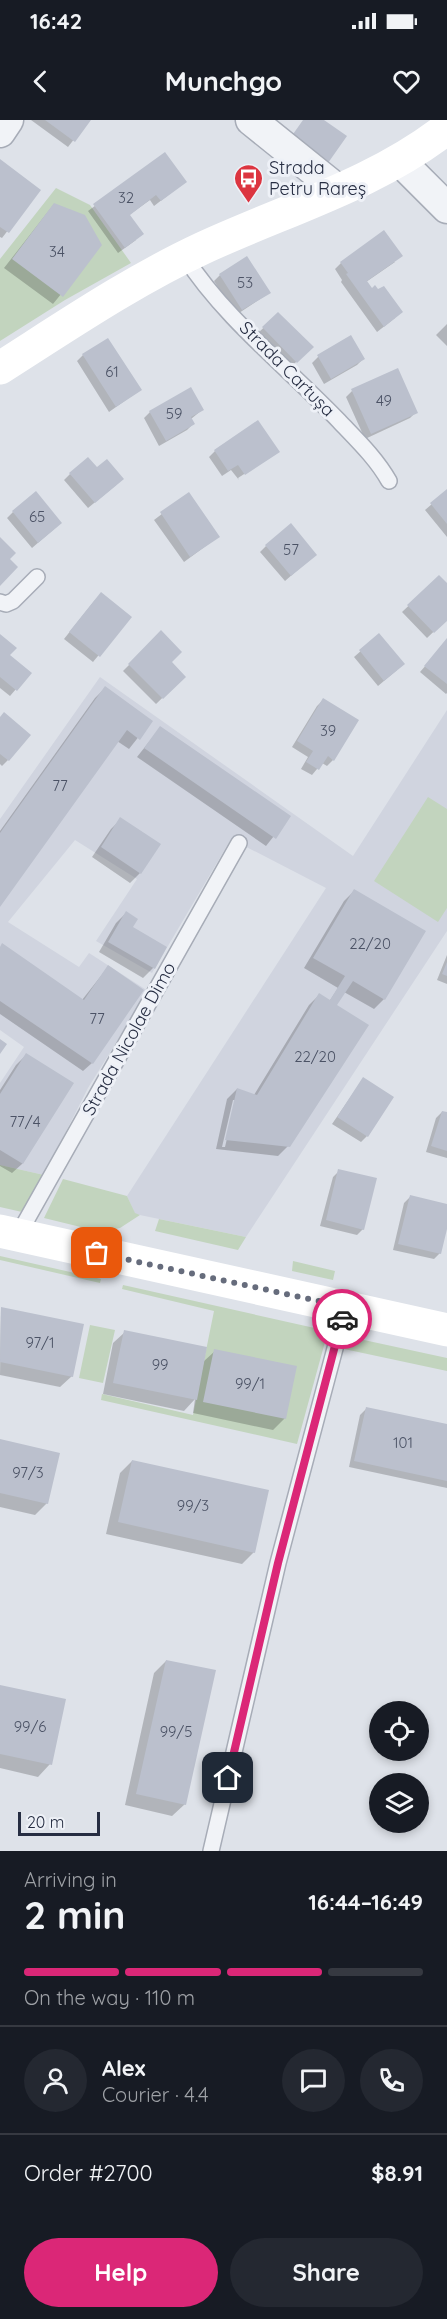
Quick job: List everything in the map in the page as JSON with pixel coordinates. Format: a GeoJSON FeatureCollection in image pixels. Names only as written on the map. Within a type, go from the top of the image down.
{"type":"FeatureCollection","features":[{"type":"Feature","properties":{"kind":"street"},"geometry":{"type":"LineString","coordinates":[[0,132],[8,120]]}},
{"type":"Feature","properties":{"kind":"street"},"geometry":{"type":"LineString","coordinates":[[251,120],[338,190]]}},
{"type":"Feature","properties":{"kind":"street"},"geometry":{"type":"LineString","coordinates":[[0,368],[111,297],[185,257],[232,234],[338,190],[400,160],[447,128]]}},
{"type":"Feature","properties":{"kind":"street"},"geometry":{"type":"LineString","coordinates":[[400,160],[447,208]]}},
{"type":"Feature","properties":{"kind":"street","name":"Strada Nicolae Dimo"},"geometry":{"type":"LineString","coordinates":[[9,1233],[447,1330]]}},
{"type":"Feature","properties":{"kind":"lane","name":"Strada Cartușa"},"geometry":{"type":"LineString","coordinates":[[185,257],[195,274],[366,450],[389,481]]}},
{"type":"Feature","properties":{"kind":"lane"},"geometry":{"type":"LineString","coordinates":[[0,602],[6,604],[13,601],[37,577]]}},
{"type":"Feature","properties":{"kind":"lane","name":"Strada Nicolae Dimo"},"geometry":{"type":"LineString","coordinates":[[9,1233],[239,843]]}},
{"type":"Feature","properties":{"kind":"lane"},"geometry":{"type":"LineString","coordinates":[[211,1851],[278,1563],[346,1307]]}},
{"type":"Feature","properties":{"kind":"shaded area"},"geometry":{"type":"Polygon","coordinates":[[[100,677],[353,856],[447,710],[447,931],[246,1237],[135,1214],[127,1196],[326,888],[231,839],[152,973],[96,941],[137,879],[75,840],[8,922],[79,967],[89,953],[148,991],[88,1088],[44,1175],[0,1165],[0,1083],[24,1047],[0,1030],[0,819],[100,677]]]}},
{"type":"Feature","properties":{"kind":"green space"},"geometry":{"type":"Polygon","coordinates":[[[56,188],[90,205],[131,263],[65,300],[0,341],[0,259],[56,188]]]}},
{"type":"Feature","properties":{"kind":"green space"},"geometry":{"type":"Polygon","coordinates":[[[428,797],[447,809],[447,908],[438,922],[374,881],[428,797]]]}},
{"type":"Feature","properties":{"kind":"green space"},"geometry":{"type":"Polygon","coordinates":[[[0,1165],[44,1175],[22,1212],[0,1207],[0,1165]]]}},
{"type":"Feature","properties":{"kind":"green space"},"geometry":{"type":"Polygon","coordinates":[[[63,1179],[127,1196],[135,1213],[140,1215],[120,1228],[101,1232],[44,1218],[63,1179]]]}},
{"type":"Feature","properties":{"kind":"green space"},"geometry":{"type":"Polygon","coordinates":[[[159,1219],[246,1237],[238,1250],[155,1231],[159,1219]]]}},
{"type":"Feature","properties":{"kind":"green space"},"geometry":{"type":"Polygon","coordinates":[[[0,1256],[101,1279],[100,1283],[0,1260],[0,1256]]]}},
{"type":"Feature","properties":{"kind":"green space"},"geometry":{"type":"Polygon","coordinates":[[[293,1261],[335,1271],[333,1280],[292,1271],[293,1261]]]}},
{"type":"Feature","properties":{"kind":"green space"},"geometry":{"type":"Polygon","coordinates":[[[123,1285],[328,1331],[297,1444],[101,1400],[102,1394],[193,1415],[214,1311],[122,1289],[123,1285]]]}},
{"type":"Feature","properties":{"kind":"green space"},"geometry":{"type":"Polygon","coordinates":[[[90,1325],[115,1330],[103,1383],[79,1378],[90,1325]]]}},
{"type":"Feature","properties":{"kind":"green space"},"geometry":{"type":"Polygon","coordinates":[[[350,1337],[447,1358],[447,1371],[344,1349],[350,1337]]]}},
{"type":"Feature","properties":{"kind":"building"},"geometry":{"type":"Polygon","coordinates":[[[45,120],[91,120],[75,142],[45,120]]]}},
{"type":"Feature","properties":{"kind":"building"},"geometry":{"type":"Polygon","coordinates":[[[303,120],[324,120],[347,136],[328,163],[291,137],[303,120]]]}},
{"type":"Feature","properties":{"kind":"building"},"geometry":{"type":"Polygon","coordinates":[[[165,152],[187,182],[161,201],[156,195],[130,215],[144,234],[125,248],[93,204],[165,152]]]}},
{"type":"Feature","properties":{"kind":"building"},"geometry":{"type":"Polygon","coordinates":[[[0,159],[41,190],[9,233],[0,227],[0,159]]]}},
{"type":"Feature","properties":{"kind":"building"},"geometry":{"type":"Polygon","coordinates":[[[54,203],[85,215],[102,245],[63,297],[12,259],[54,203]]]}},
{"type":"Feature","properties":{"kind":"building"},"geometry":{"type":"Polygon","coordinates":[[[384,230],[403,256],[367,281],[372,288],[375,285],[378,289],[384,286],[403,312],[384,327],[340,262],[384,230]]]}},
{"type":"Feature","properties":{"kind":"building"},"geometry":{"type":"Polygon","coordinates":[[[247,256],[271,293],[242,310],[219,274],[247,256]]]}},
{"type":"Feature","properties":{"kind":"building"},"geometry":{"type":"Polygon","coordinates":[[[278,312],[314,347],[297,363],[262,327],[278,312]]]}},
{"type":"Feature","properties":{"kind":"building"},"geometry":{"type":"Polygon","coordinates":[[[351,335],[365,359],[331,379],[317,355],[351,335]]]}},
{"type":"Feature","properties":{"kind":"building"},"geometry":{"type":"Polygon","coordinates":[[[108,338],[142,390],[116,407],[82,354],[108,338]]]}},
{"type":"Feature","properties":{"kind":"building"},"geometry":{"type":"Polygon","coordinates":[[[398,368],[418,413],[371,434],[351,389],[398,368]]]}},
{"type":"Feature","properties":{"kind":"building"},"geometry":{"type":"Polygon","coordinates":[[[191,387],[204,410],[191,417],[195,424],[166,441],[149,411],[191,387]]]}},
{"type":"Feature","properties":{"kind":"building"},"geometry":{"type":"Polygon","coordinates":[[[258,420],[280,452],[245,475],[238,465],[228,471],[214,450],[258,420]]]}},
{"type":"Feature","properties":{"kind":"building"},"geometry":{"type":"Polygon","coordinates":[[[88,457],[97,467],[107,459],[124,479],[95,503],[69,473],[88,457]]]}},
{"type":"Feature","properties":{"kind":"building"},"geometry":{"type":"Polygon","coordinates":[[[447,489],[447,524],[430,503],[447,489]]]}},
{"type":"Feature","properties":{"kind":"building"},"geometry":{"type":"Polygon","coordinates":[[[36,491],[62,523],[38,543],[12,511],[36,491]]]}},
{"type":"Feature","properties":{"kind":"building"},"geometry":{"type":"Polygon","coordinates":[[[189,492],[220,537],[190,557],[160,512],[189,492]]]}},
{"type":"Feature","properties":{"kind":"building"},"geometry":{"type":"Polygon","coordinates":[[[291,523],[317,555],[291,576],[265,545],[291,523]]]}},
{"type":"Feature","properties":{"kind":"building"},"geometry":{"type":"Polygon","coordinates":[[[0,537],[16,553],[10,559],[18,567],[0,586],[0,537]]]}},
{"type":"Feature","properties":{"kind":"building"},"geometry":{"type":"Polygon","coordinates":[[[439,575],[447,583],[447,621],[434,633],[407,605],[439,575]]]}},
{"type":"Feature","properties":{"kind":"building"},"geometry":{"type":"Polygon","coordinates":[[[101,592],[132,617],[100,657],[69,632],[101,592]]]}},
{"type":"Feature","properties":{"kind":"building"},"geometry":{"type":"Polygon","coordinates":[[[161,630],[182,652],[172,662],[186,677],[163,699],[128,664],[161,630]]]}},
{"type":"Feature","properties":{"kind":"building"},"geometry":{"type":"Polygon","coordinates":[[[379,633],[405,664],[384,681],[359,650],[379,633]]]}},
{"type":"Feature","properties":{"kind":"building"},"geometry":{"type":"Polygon","coordinates":[[[0,634],[17,648],[10,655],[32,673],[17,691],[0,677],[0,634]]]}},
{"type":"Feature","properties":{"kind":"building"},"geometry":{"type":"Polygon","coordinates":[[[447,638],[447,684],[424,666],[447,638]]]}},
{"type":"Feature","properties":{"kind":"building"},"geometry":{"type":"Polygon","coordinates":[[[105,686],[153,721],[140,740],[127,730],[0,907],[0,833],[105,686]]]}},
{"type":"Feature","properties":{"kind":"building"},"geometry":{"type":"Polygon","coordinates":[[[323,698],[359,720],[334,761],[328,756],[319,770],[306,762],[313,751],[297,741],[323,698]]]}},
{"type":"Feature","properties":{"kind":"building"},"geometry":{"type":"Polygon","coordinates":[[[4,712],[31,735],[9,761],[0,754],[0,717],[4,712]]]}},
{"type":"Feature","properties":{"kind":"building"},"geometry":{"type":"Polygon","coordinates":[[[160,726],[291,816],[276,839],[144,748],[160,726]]]}},
{"type":"Feature","properties":{"kind":"building"},"geometry":{"type":"Polygon","coordinates":[[[120,817],[161,844],[141,874],[101,847],[120,817]]]}},
{"type":"Feature","properties":{"kind":"building"},"geometry":{"type":"Polygon","coordinates":[[[354,889],[426,931],[385,1000],[353,981],[337,1005],[369,1025],[290,1147],[225,1140],[237,1088],[257,1095],[319,993],[330,1000],[345,976],[313,958],[354,889]]]}},
{"type":"Feature","properties":{"kind":"building"},"geometry":{"type":"Polygon","coordinates":[[[126,911],[138,919],[133,927],[167,947],[155,969],[108,942],[126,911]]]}},
{"type":"Feature","properties":{"kind":"building"},"geometry":{"type":"Polygon","coordinates":[[[2,943],[84,1000],[108,965],[144,990],[93,1064],[0,1001],[0,947],[2,943]]]}},
{"type":"Feature","properties":{"kind":"building"},"geometry":{"type":"Polygon","coordinates":[[[447,962],[447,976],[442,974],[447,962]]]}},
{"type":"Feature","properties":{"kind":"building"},"geometry":{"type":"Polygon","coordinates":[[[0,1039],[7,1044],[0,1054],[0,1039]]]}},
{"type":"Feature","properties":{"kind":"building"},"geometry":{"type":"Polygon","coordinates":[[[26,1053],[74,1083],[23,1164],[0,1150],[0,1094],[26,1053]]]}},
{"type":"Feature","properties":{"kind":"building"},"geometry":{"type":"Polygon","coordinates":[[[363,1077],[394,1097],[368,1137],[337,1117],[363,1077]]]}},
{"type":"Feature","properties":{"kind":"building"},"geometry":{"type":"Polygon","coordinates":[[[442,1111],[447,1112],[447,1151],[431,1146],[442,1111]]]}},
{"type":"Feature","properties":{"kind":"building"},"geometry":{"type":"Polygon","coordinates":[[[338,1169],[377,1178],[364,1230],[326,1220],[338,1169]]]}},
{"type":"Feature","properties":{"kind":"building"},"geometry":{"type":"Polygon","coordinates":[[[410,1195],[447,1204],[447,1229],[441,1254],[398,1244],[410,1195]]]}},
{"type":"Feature","properties":{"kind":"building"},"geometry":{"type":"Polygon","coordinates":[[[1,1307],[84,1324],[73,1377],[0,1362],[1,1307]]]}},
{"type":"Feature","properties":{"kind":"building"},"geometry":{"type":"Polygon","coordinates":[[[124,1330],[207,1347],[197,1400],[113,1383],[124,1330]]]}},
{"type":"Feature","properties":{"kind":"building"},"geometry":{"type":"Polygon","coordinates":[[[214,1349],[297,1366],[286,1419],[203,1402],[214,1349]]]}},
{"type":"Feature","properties":{"kind":"building"},"geometry":{"type":"Polygon","coordinates":[[[366,1407],[447,1424],[447,1481],[354,1461],[366,1407]]]}},
{"type":"Feature","properties":{"kind":"building"},"geometry":{"type":"Polygon","coordinates":[[[0,1439],[60,1453],[48,1504],[0,1493],[0,1439]]]}},
{"type":"Feature","properties":{"kind":"building"},"geometry":{"type":"Polygon","coordinates":[[[132,1460],[269,1490],[255,1553],[118,1522],[132,1460]]]}},
{"type":"Feature","properties":{"kind":"building"},"geometry":{"type":"Polygon","coordinates":[[[166,1660],[216,1670],[186,1805],[136,1794],[166,1660]]]}},
{"type":"Feature","properties":{"kind":"building"},"geometry":{"type":"Polygon","coordinates":[[[0,1685],[66,1699],[52,1765],[0,1754],[0,1685]]]}},
{"type":"Feature","properties":{"kind":"way so far"},"geometry":{"type":"LineString","coordinates":[[97,1253],[346,1307],[342,1319]]}},
{"type":"Feature","properties":{"kind":"place","name":"Strada Petru Rareș"},"geometry":{"type":"Point","coordinates":[248,204]}},
{"type":"Feature","properties":{"kind":"route"},"geometry":{"type":"LineString","coordinates":[[228,1778],[278,1563],[342,1319]]}}]}
